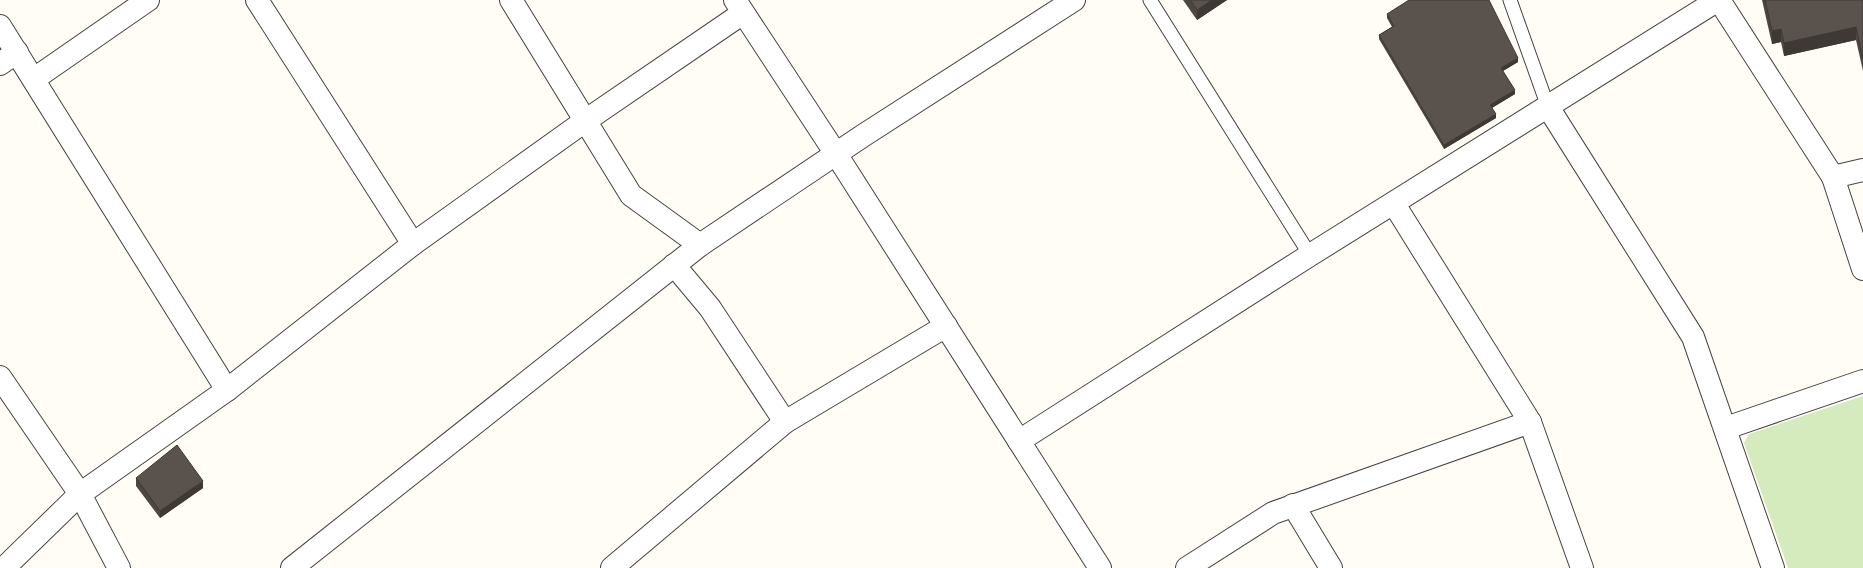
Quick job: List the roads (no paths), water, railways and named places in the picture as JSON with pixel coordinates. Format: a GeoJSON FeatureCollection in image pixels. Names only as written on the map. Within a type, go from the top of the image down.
{"type":"FeatureCollection","features":[{"type":"Feature","properties":{"kind":"street"},"geometry":{"type":"LineString","coordinates":[[34,79],[148,0]]}},
{"type":"Feature","properties":{"kind":"street"},"geometry":{"type":"LineString","coordinates":[[257,0],[414,244]]}},
{"type":"Feature","properties":{"kind":"street"},"geometry":{"type":"LineString","coordinates":[[511,0],[631,195],[700,245]]}},
{"type":"Feature","properties":{"kind":"street"},"geometry":{"type":"LineString","coordinates":[[292,568],[700,245],[836,154],[1074,0]]}},
{"type":"Feature","properties":{"kind":"street"},"geometry":{"type":"LineString","coordinates":[[1019,441],[1310,255],[1719,0],[1833,177],[1863,269]]}},
{"type":"Feature","properties":{"kind":"street"},"geometry":{"type":"LineString","coordinates":[[4,568],[80,494],[227,390],[414,244],[585,121],[739,7],[836,154],[1100,568]]}},
{"type":"Feature","properties":{"kind":"street"},"geometry":{"type":"LineString","coordinates":[[0,26],[9,58],[34,79],[227,390]]}},
{"type":"Feature","properties":{"kind":"street"},"geometry":{"type":"LineString","coordinates":[[1548,107],[1693,338],[1726,428],[1773,568]]}},
{"type":"Feature","properties":{"kind":"street"},"geometry":{"type":"LineString","coordinates":[[1833,177],[1863,170]]}},
{"type":"Feature","properties":{"kind":"street"},"geometry":{"type":"LineString","coordinates":[[1394,204],[1530,422],[1582,568]]}},
{"type":"Feature","properties":{"kind":"street"},"geometry":{"type":"LineString","coordinates":[[674,265],[710,308],[785,422]]}},
{"type":"Feature","properties":{"kind":"street"},"geometry":{"type":"LineString","coordinates":[[612,568],[635,561],[785,422],[946,326]]}},
{"type":"Feature","properties":{"kind":"street"},"geometry":{"type":"LineString","coordinates":[[0,377],[80,494],[119,568]]}},
{"type":"Feature","properties":{"kind":"street"},"geometry":{"type":"LineString","coordinates":[[1726,428],[1863,381]]}},
{"type":"Feature","properties":{"kind":"street"},"geometry":{"type":"LineString","coordinates":[[1187,568],[1273,513],[1530,422]]}},
{"type":"Feature","properties":{"kind":"street"},"geometry":{"type":"LineString","coordinates":[[1293,505],[1331,568]]}},
{"type":"Feature","properties":{"kind":"lane"},"geometry":{"type":"LineString","coordinates":[[1150,0],[1310,255]]}},
{"type":"Feature","properties":{"kind":"lane"},"geometry":{"type":"LineString","coordinates":[[1510,0],[1548,107]]}}]}
